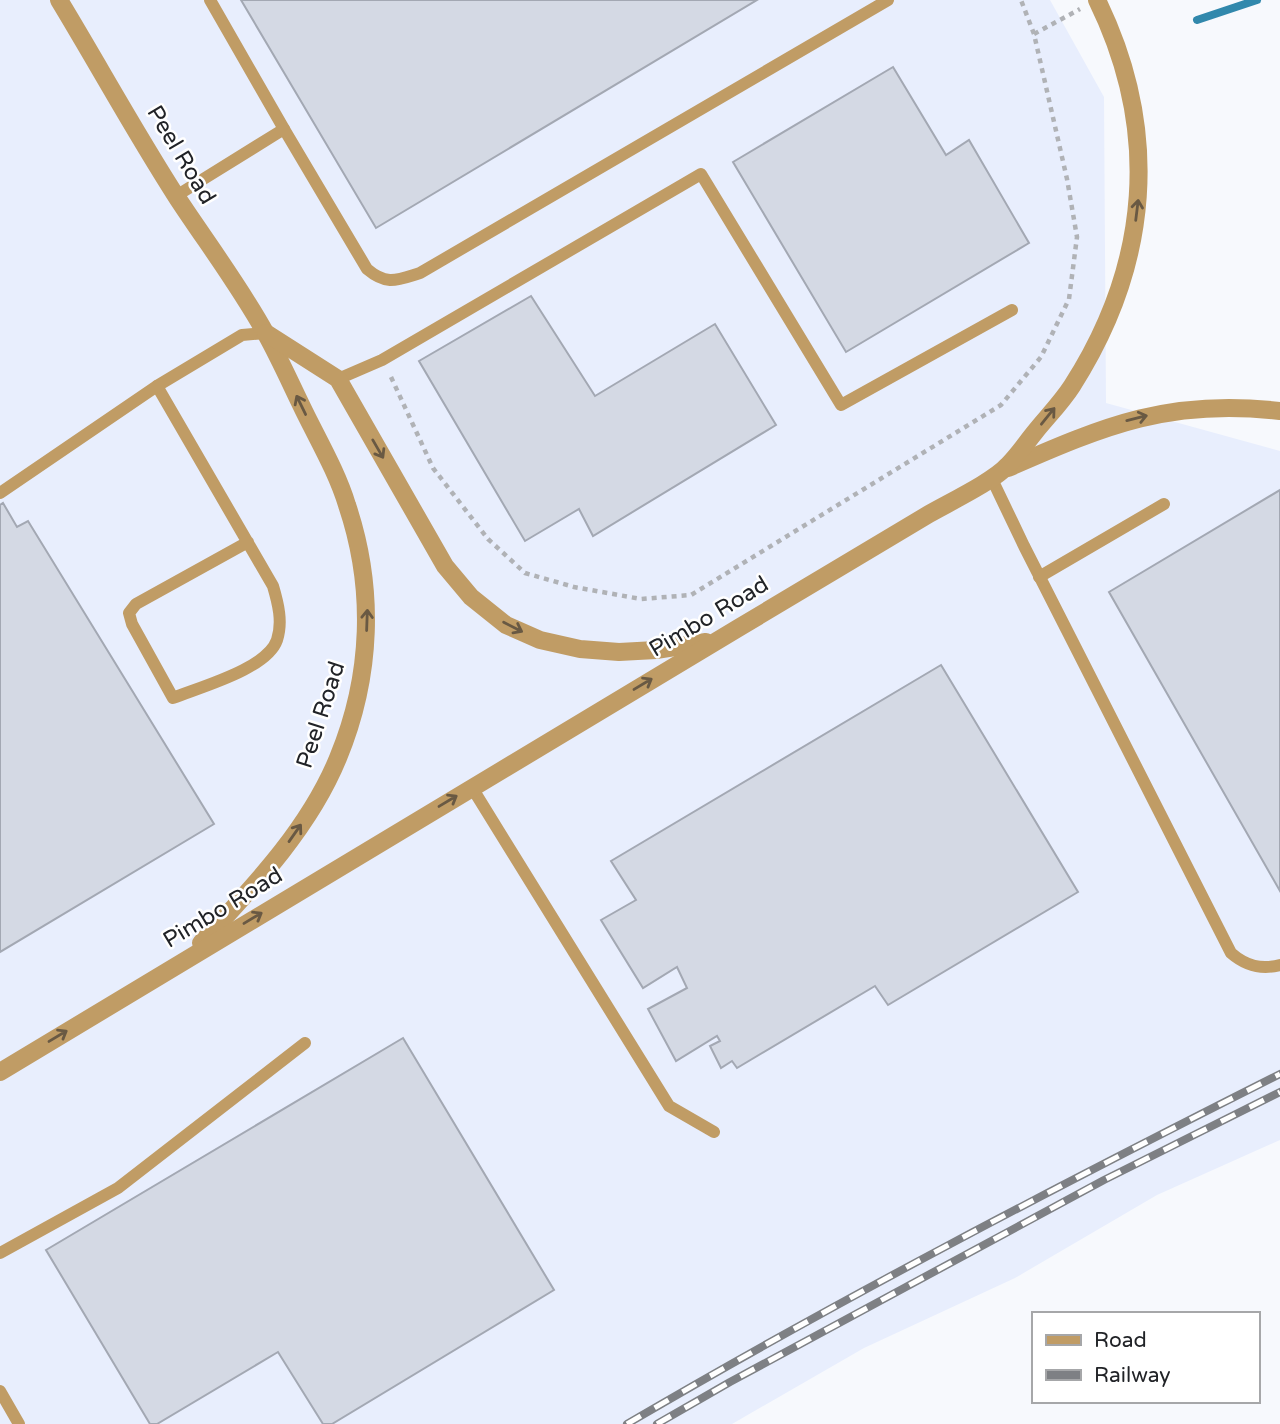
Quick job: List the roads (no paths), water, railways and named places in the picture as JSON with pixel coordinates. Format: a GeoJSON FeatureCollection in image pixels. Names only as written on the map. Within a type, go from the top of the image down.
{"type":"FeatureCollection","features":[{"type":"Feature","properties":{"kind":"street","name":"Peel Road"},"geometry":{"type":"LineString","coordinates":[[59,0],[176,195],[265,332],[347,503],[361,557],[367,609],[365,663],[355,707],[338,758],[315,804],[284,849],[246,895],[187,958]]}},
{"type":"Feature","properties":{"kind":"street","name":"Pimbo Road"},"geometry":{"type":"LineString","coordinates":[[0,1072],[471,786],[998,473],[1070,388],[1105,324],[1127,265],[1134,230],[1140,162],[1128,79],[1115,38],[1091,3]]}},
{"type":"Feature","properties":{"kind":"street","name":"Peel Road"},"geometry":{"type":"LineString","coordinates":[[265,332],[338,379],[445,566],[471,597],[506,625],[540,640],[580,649],[619,652],[656,650],[717,641]]}},
{"type":"Feature","properties":{"kind":"street"},"geometry":{"type":"LineString","coordinates":[[998,473],[1086,434],[1167,411],[1206,407],[1280,411]]}},
{"type":"Feature","properties":{"kind":"lane"},"geometry":{"type":"LineString","coordinates":[[209,0],[368,269],[379,279],[393,281],[420,273],[888,0]]}},
{"type":"Feature","properties":{"kind":"lane"},"geometry":{"type":"LineString","coordinates":[[176,195],[284,129]]}},
{"type":"Feature","properties":{"kind":"lane"},"geometry":{"type":"LineString","coordinates":[[338,379],[382,360],[701,173],[841,405],[1012,310]]}},
{"type":"Feature","properties":{"kind":"lane"},"geometry":{"type":"LineString","coordinates":[[0,493],[157,386],[242,335],[265,332]]}},
{"type":"Feature","properties":{"kind":"lane"},"geometry":{"type":"LineString","coordinates":[[157,386],[248,542],[273,586],[280,610],[277,641],[259,663],[173,698],[132,624],[129,613],[136,604],[248,542]]}},
{"type":"Feature","properties":{"kind":"lane"},"geometry":{"type":"LineString","coordinates":[[998,473],[1039,577],[1231,953],[1240,961],[1255,967],[1280,965]]}},
{"type":"Feature","properties":{"kind":"lane"},"geometry":{"type":"LineString","coordinates":[[1039,577],[1164,503]]}},
{"type":"Feature","properties":{"kind":"lane"},"geometry":{"type":"LineString","coordinates":[[471,786],[669,1106],[713,1132]]}},
{"type":"Feature","properties":{"kind":"lane"},"geometry":{"type":"LineString","coordinates":[[0,1253],[118,1188],[305,1043]]}},
{"type":"Feature","properties":{"kind":"lane"},"geometry":{"type":"LineString","coordinates":[[0,1391],[19,1424]]}},
{"type":"Feature","properties":{"kind":"waterway"},"geometry":{"type":"LineString","coordinates":[[1197,20],[1257,0]]}},
{"type":"Feature","properties":{"kind":"railway"},"geometry":{"type":"LineString","coordinates":[[627,1424],[788,1332],[951,1244],[1280,1074]]}},
{"type":"Feature","properties":{"kind":"railway"},"geometry":{"type":"LineString","coordinates":[[657,1424],[1104,1180],[1280,1092]]}}]}
